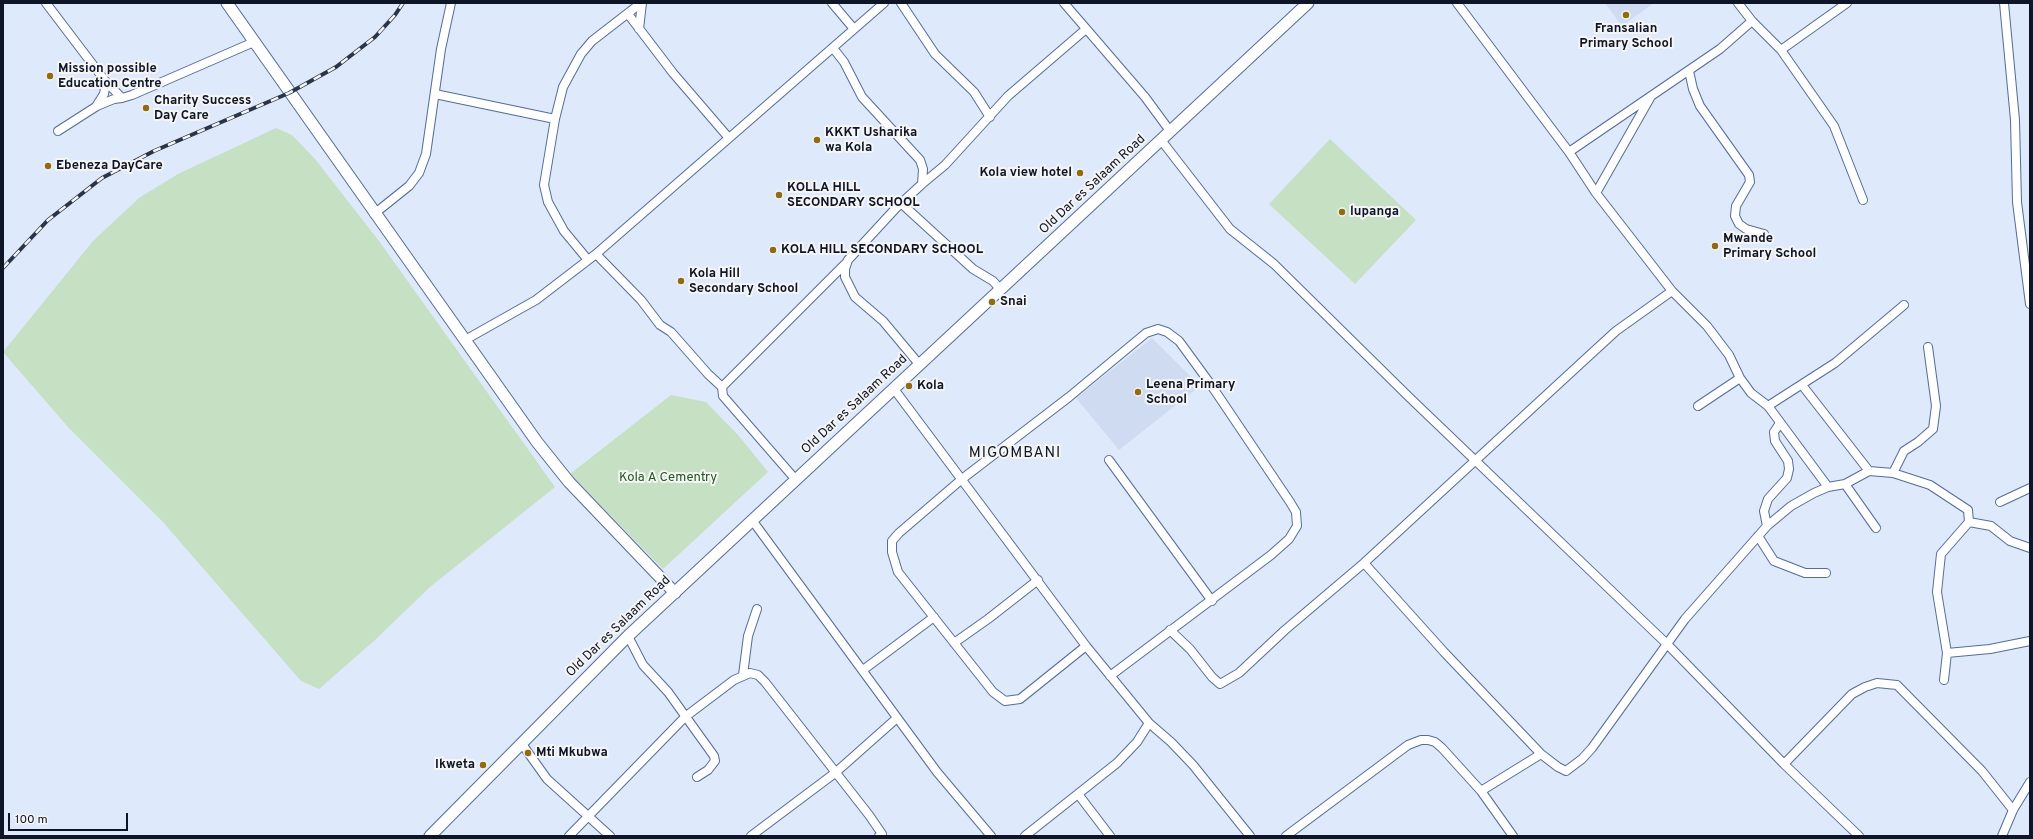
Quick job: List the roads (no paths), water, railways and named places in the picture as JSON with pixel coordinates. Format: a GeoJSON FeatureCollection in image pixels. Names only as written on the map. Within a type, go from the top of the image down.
{"type":"FeatureCollection","features":[{"type":"Feature","properties":{"kind":"main road"},"geometry":{"type":"LineString","coordinates":[[227,3],[374,214],[537,442],[569,482],[675,593]]}},
{"type":"Feature","properties":{"kind":"main road","name":"Old Dar es Salaam Road"},"geometry":{"type":"LineString","coordinates":[[430,836],[628,636],[1308,3]]}},
{"type":"Feature","properties":{"kind":"street"},"geometry":{"type":"LineString","coordinates":[[46,3],[106,82],[122,98]]}},
{"type":"Feature","properties":{"kind":"street"},"geometry":{"type":"LineString","coordinates":[[374,214],[409,186],[419,173],[426,154],[441,49],[451,3]]}},
{"type":"Feature","properties":{"kind":"street"},"geometry":{"type":"LineString","coordinates":[[588,260],[564,231],[548,202],[544,185],[554,119],[563,87],[580,54],[592,41],[641,3]]}},
{"type":"Feature","properties":{"kind":"street"},"geometry":{"type":"LineString","coordinates":[[639,29],[641,3]]}},
{"type":"Feature","properties":{"kind":"street"},"geometry":{"type":"LineString","coordinates":[[832,3],[854,29]]}},
{"type":"Feature","properties":{"kind":"street"},"geometry":{"type":"LineString","coordinates":[[465,340],[531,304],[596,254],[728,137],[884,3]]}},
{"type":"Feature","properties":{"kind":"street"},"geometry":{"type":"LineString","coordinates":[[901,3],[935,54],[969,86],[990,117]]}},
{"type":"Feature","properties":{"kind":"street"},"geometry":{"type":"LineString","coordinates":[[1064,3],[1145,97],[1170,132]]}},
{"type":"Feature","properties":{"kind":"street"},"geometry":{"type":"LineString","coordinates":[[1457,3],[1569,152],[1596,193],[1672,291],[1707,326],[1728,355],[1740,378],[1751,393],[1768,406],[1828,487]]}},
{"type":"Feature","properties":{"kind":"street"},"geometry":{"type":"LineString","coordinates":[[1738,3],[1752,21],[1781,50],[1834,126],[1863,200]]}},
{"type":"Feature","properties":{"kind":"street"},"geometry":{"type":"LineString","coordinates":[[1781,50],[1847,3]]}},
{"type":"Feature","properties":{"kind":"street"},"geometry":{"type":"LineString","coordinates":[[2004,3],[2015,120],[2017,202],[2030,304]]}},
{"type":"Feature","properties":{"kind":"street"},"geometry":{"type":"LineString","coordinates":[[628,14],[673,73],[728,137]]}},
{"type":"Feature","properties":{"kind":"street"},"geometry":{"type":"LineString","coordinates":[[1569,152],[1730,42],[1752,21]]}},
{"type":"Feature","properties":{"kind":"street"},"geometry":{"type":"LineString","coordinates":[[722,387],[820,291],[896,208],[945,165],[1008,96],[1086,29]]}},
{"type":"Feature","properties":{"kind":"street"},"geometry":{"type":"LineString","coordinates":[[58,131],[96,106],[114,99],[132,95],[254,42]]}},
{"type":"Feature","properties":{"kind":"street"},"geometry":{"type":"LineString","coordinates":[[833,48],[844,62],[862,97],[920,160],[923,169],[922,184]]}},
{"type":"Feature","properties":{"kind":"street"},"geometry":{"type":"LineString","coordinates":[[1689,71],[1693,89],[1700,106],[1749,175],[1750,182],[1736,206],[1735,216],[1739,224],[1746,229],[1764,234]]}},
{"type":"Feature","properties":{"kind":"street"},"geometry":{"type":"LineString","coordinates":[[96,106],[104,94],[106,82]]}},
{"type":"Feature","properties":{"kind":"street"},"geometry":{"type":"LineString","coordinates":[[435,94],[554,119]]}},
{"type":"Feature","properties":{"kind":"street"},"geometry":{"type":"LineString","coordinates":[[1596,193],[1650,97]]}},
{"type":"Feature","properties":{"kind":"street"},"geometry":{"type":"LineString","coordinates":[[1161,140],[1230,229],[1274,264],[1410,398],[1668,645],[1784,764],[1859,836]]}},
{"type":"Feature","properties":{"kind":"street"},"geometry":{"type":"LineString","coordinates":[[902,204],[972,269],[993,281],[1001,290]]}},
{"type":"Feature","properties":{"kind":"street"},"geometry":{"type":"LineString","coordinates":[[596,254],[641,300],[660,325],[671,332],[708,374],[722,387],[723,396],[796,480]]}},
{"type":"Feature","properties":{"kind":"street"},"geometry":{"type":"LineString","coordinates":[[848,260],[845,269],[845,277],[855,297],[883,320],[919,364]]}},
{"type":"Feature","properties":{"kind":"street"},"geometry":{"type":"LineString","coordinates":[[1170,630],[1190,649],[1212,678],[1220,684],[1249,665],[1285,630],[1364,563],[1477,461],[1557,384],[1616,331],[1672,291]]}},
{"type":"Feature","properties":{"kind":"street"},"geometry":{"type":"LineString","coordinates":[[1768,406],[1835,363],[1904,305]]}},
{"type":"Feature","properties":{"kind":"street"},"geometry":{"type":"LineString","coordinates":[[1086,646],[1020,700],[1005,701],[993,692],[898,572],[892,552],[892,542],[899,533],[962,479],[1069,397],[1146,333],[1155,329],[1167,332],[1178,341],[1209,382],[1290,502],[1297,519],[1295,532],[1284,544],[1212,601],[1170,630],[1110,676]]}},
{"type":"Feature","properties":{"kind":"street"},"geometry":{"type":"LineString","coordinates":[[1892,473],[1904,451],[1918,442],[1933,429],[1936,406],[1928,347]]}},
{"type":"Feature","properties":{"kind":"street"},"geometry":{"type":"LineString","coordinates":[[1698,406],[1740,378]]}},
{"type":"Feature","properties":{"kind":"street"},"geometry":{"type":"LineString","coordinates":[[1802,384],[1869,471]]}},
{"type":"Feature","properties":{"kind":"street"},"geometry":{"type":"LineString","coordinates":[[894,389],[1086,646],[1149,723],[1172,742],[1193,765],[1250,836]]}},
{"type":"Feature","properties":{"kind":"street"},"geometry":{"type":"LineString","coordinates":[[1767,526],[1764,511],[1768,499],[1785,481],[1790,469],[1788,460],[1775,441],[1774,432],[1780,423]]}},
{"type":"Feature","properties":{"kind":"street"},"geometry":{"type":"LineString","coordinates":[[1109,460],[1212,601]]}},
{"type":"Feature","properties":{"kind":"street"},"geometry":{"type":"LineString","coordinates":[[1364,563],[1444,652],[1541,754],[1566,771],[1578,762],[1601,736],[1668,645],[1685,619],[1767,526],[1792,506],[1828,487],[1845,484],[1869,471],[1892,473],[1930,485],[1968,510],[1969,522],[1941,554],[1937,592],[1947,653],[1944,680]]}},
{"type":"Feature","properties":{"kind":"street"},"geometry":{"type":"LineString","coordinates":[[1845,484],[1876,528]]}},
{"type":"Feature","properties":{"kind":"street"},"geometry":{"type":"LineString","coordinates":[[2000,502],[2030,488]]}},
{"type":"Feature","properties":{"kind":"street"},"geometry":{"type":"LineString","coordinates":[[752,520],[896,718],[937,772],[991,836]]}},
{"type":"Feature","properties":{"kind":"street"},"geometry":{"type":"LineString","coordinates":[[1969,522],[1991,526],[2010,541],[2030,548]]}},
{"type":"Feature","properties":{"kind":"street"},"geometry":{"type":"LineString","coordinates":[[1758,536],[1774,562],[1805,573],[1826,573]]}},
{"type":"Feature","properties":{"kind":"street"},"geometry":{"type":"LineString","coordinates":[[954,643],[1038,580]]}},
{"type":"Feature","properties":{"kind":"street"},"geometry":{"type":"LineString","coordinates":[[743,675],[748,636],[757,609]]}},
{"type":"Feature","properties":{"kind":"street"},"geometry":{"type":"LineString","coordinates":[[862,670],[934,617]]}},
{"type":"Feature","properties":{"kind":"street"},"geometry":{"type":"LineString","coordinates":[[628,636],[643,665],[668,692],[714,756],[715,760],[708,770],[697,777]]}},
{"type":"Feature","properties":{"kind":"street"},"geometry":{"type":"LineString","coordinates":[[1947,653],[1990,649],[2030,641]]}},
{"type":"Feature","properties":{"kind":"street"},"geometry":{"type":"LineString","coordinates":[[569,836],[685,717],[743,675],[750,673],[758,675],[835,772],[869,815],[882,834],[879,836]]}},
{"type":"Feature","properties":{"kind":"street"},"geometry":{"type":"LineString","coordinates":[[1784,764],[1852,694],[1865,687],[1878,683],[1898,685],[1982,771],[2013,810]]}},
{"type":"Feature","properties":{"kind":"street"},"geometry":{"type":"LineString","coordinates":[[751,836],[835,772],[896,718]]}},
{"type":"Feature","properties":{"kind":"street"},"geometry":{"type":"LineString","coordinates":[[1025,836],[1117,763],[1137,742],[1149,723]]}},
{"type":"Feature","properties":{"kind":"street"},"geometry":{"type":"LineString","coordinates":[[1286,836],[1408,745],[1421,740],[1435,742],[1442,748],[1481,791],[1512,836]]}},
{"type":"Feature","properties":{"kind":"street"},"geometry":{"type":"LineString","coordinates":[[522,744],[547,779],[610,836]]}},
{"type":"Feature","properties":{"kind":"street"},"geometry":{"type":"LineString","coordinates":[[1481,791],[1541,754]]}},
{"type":"Feature","properties":{"kind":"street"},"geometry":{"type":"LineString","coordinates":[[2002,836],[2013,810],[2030,782]]}},
{"type":"Feature","properties":{"kind":"street"},"geometry":{"type":"LineString","coordinates":[[1078,794],[1110,836]]}},
{"type":"Feature","properties":{"kind":"railway"},"geometry":{"type":"LineString","coordinates":[[3,268],[48,220],[102,178],[154,151],[289,93],[336,67],[375,37],[395,15],[403,3]]}},
{"type":"Feature","properties":{"kind":"place","name":"Fransalian Primary School"},"geometry":{"type":"Point","coordinates":[1626,15]}},
{"type":"Feature","properties":{"kind":"place","name":"Mission possible Education Centre"},"geometry":{"type":"Point","coordinates":[50,76]}},
{"type":"Feature","properties":{"kind":"place","name":"Charity Success Day Care"},"geometry":{"type":"Point","coordinates":[146,108]}},
{"type":"Feature","properties":{"kind":"place","name":"KKKT Usharika wa Kola"},"geometry":{"type":"Point","coordinates":[817,140]}},
{"type":"Feature","properties":{"kind":"place","name":"Ebeneza DayCare"},"geometry":{"type":"Point","coordinates":[48,166]}},
{"type":"Feature","properties":{"kind":"place","name":"Kola view hotel"},"geometry":{"type":"Point","coordinates":[1080,173]}},
{"type":"Feature","properties":{"kind":"place","name":"KOLLA HILL SECONDARY SCHOOL"},"geometry":{"type":"Point","coordinates":[779,195]}},
{"type":"Feature","properties":{"kind":"place","name":"lupanga"},"geometry":{"type":"Point","coordinates":[1342,212]}},
{"type":"Feature","properties":{"kind":"place","name":"Mwande Primary School"},"geometry":{"type":"Point","coordinates":[1715,246]}},
{"type":"Feature","properties":{"kind":"place","name":"KOLA HILL SECONDARY SCHOOL"},"geometry":{"type":"Point","coordinates":[773,250]}},
{"type":"Feature","properties":{"kind":"place","name":"Kola Hill Secondary School"},"geometry":{"type":"Point","coordinates":[681,281]}},
{"type":"Feature","properties":{"kind":"place","name":"Snai"},"geometry":{"type":"Point","coordinates":[992,302]}},
{"type":"Feature","properties":{"kind":"place","name":"Kola"},"geometry":{"type":"Point","coordinates":[909,386]}},
{"type":"Feature","properties":{"kind":"place","name":"Leena Primary School"},"geometry":{"type":"Point","coordinates":[1138,392]}},
{"type":"Feature","properties":{"kind":"place","name":"Mti Mkubwa"},"geometry":{"type":"Point","coordinates":[528,753]}},
{"type":"Feature","properties":{"kind":"place","name":"Ikweta"},"geometry":{"type":"Point","coordinates":[483,765]}},
{"type":"Feature","properties":{"kind":"district","name":"MIGOMBANI"},"geometry":{"type":"Point","coordinates":[1015,454]}},
{"type":"Feature","properties":{"kind":"park label","name":"Kola A Cementry"},"geometry":{"type":"Point","coordinates":[668,478]}}]}
